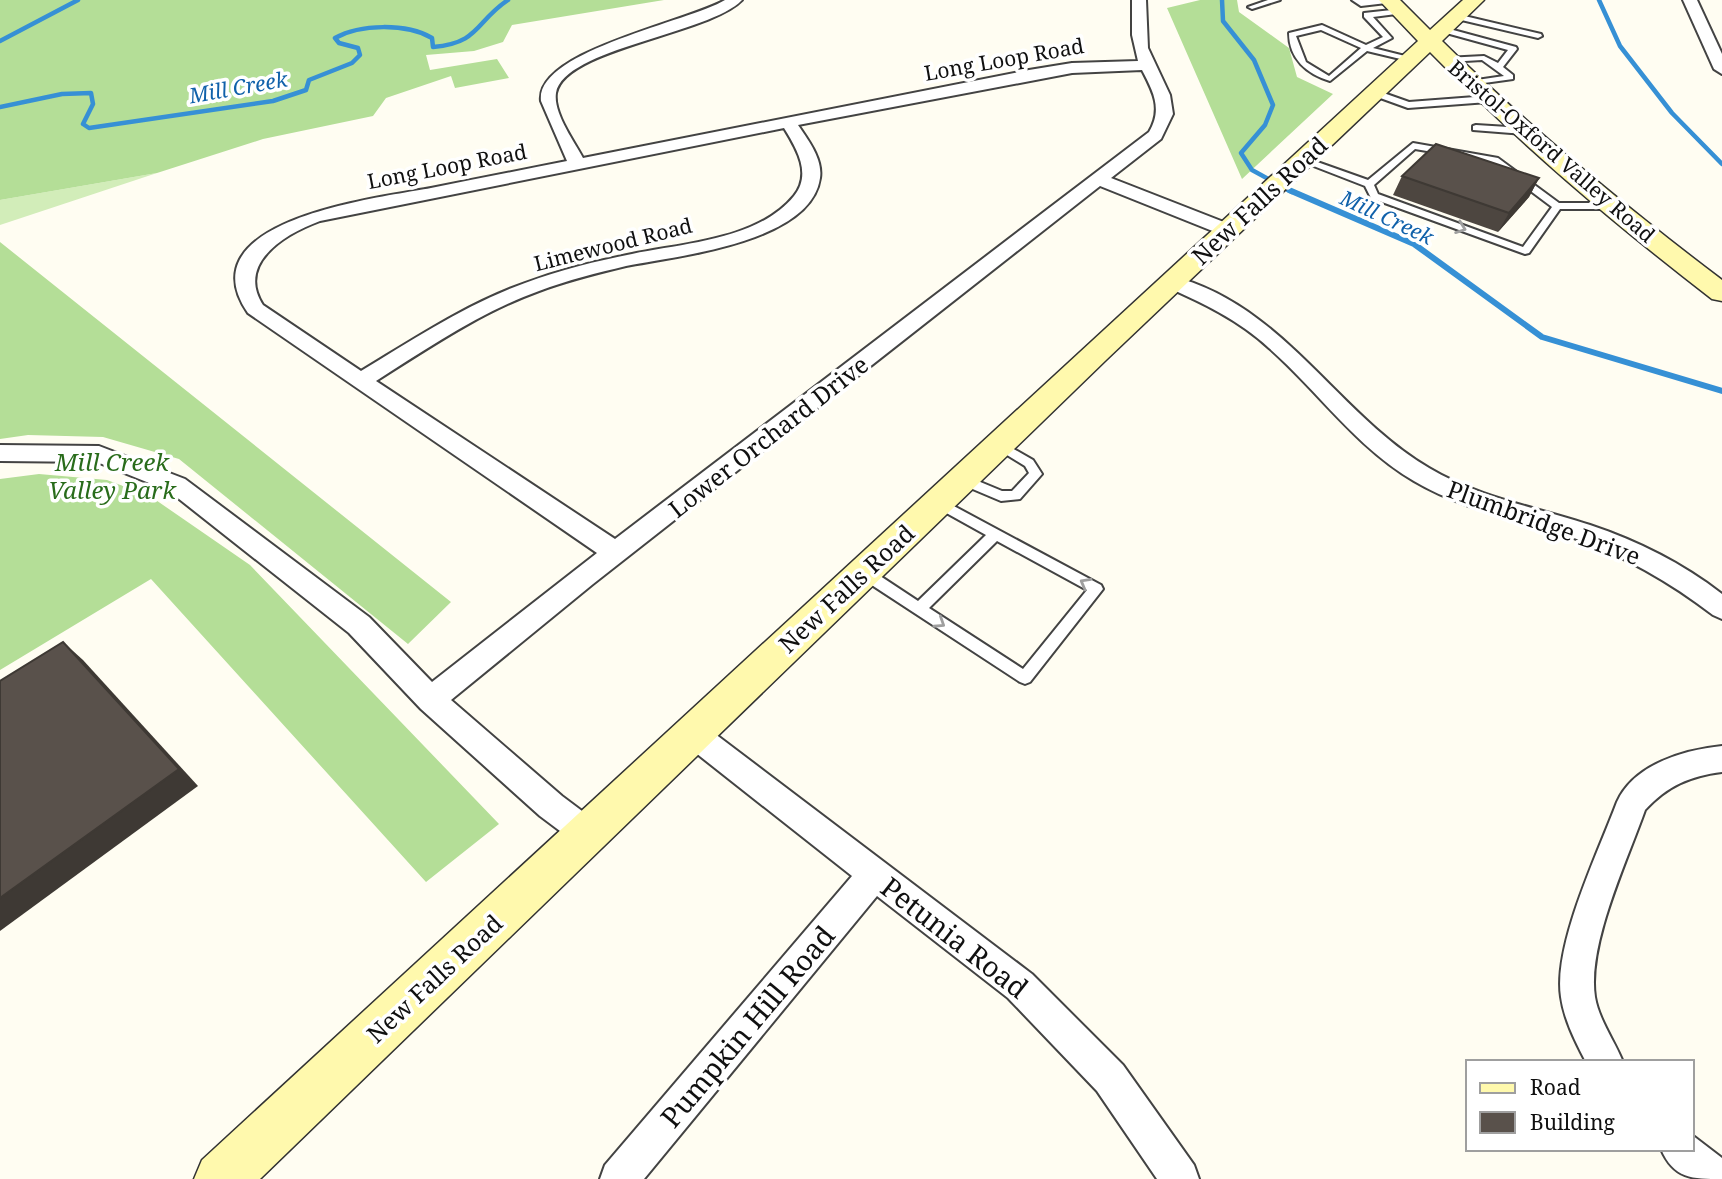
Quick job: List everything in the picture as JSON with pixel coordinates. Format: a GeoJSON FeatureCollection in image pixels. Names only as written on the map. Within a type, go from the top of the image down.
{"type":"FeatureCollection","features":[{"type":"Feature","properties":{"kind":"main road","name":"Bristol-Oxford Valley Road"},"geometry":{"type":"LineString","coordinates":[[1394,5],[1454,19],[1448,60],[1608,206],[1722,293]]}},
{"type":"Feature","properties":{"kind":"main road"},"geometry":{"type":"LineString","coordinates":[[1394,5],[1434,12],[1454,19]]}},
{"type":"Feature","properties":{"kind":"main road","name":"New Falls Road"},"geometry":{"type":"LineString","coordinates":[[221,1179],[998,444],[1454,19]]}},
{"type":"Feature","properties":{"kind":"main road"},"geometry":{"type":"LineString","coordinates":[[1394,76],[1430,72],[1481,91]]}},
{"type":"Feature","properties":{"kind":"street"},"geometry":{"type":"LineString","coordinates":[[577,164],[550,103],[549,89],[555,78],[583,59],[700,18],[735,0]]}},
{"type":"Feature","properties":{"kind":"street","name":"Lower Orchard Drive"},"geometry":{"type":"LineString","coordinates":[[431,700],[1155,135],[1165,122],[1164,100],[1147,65],[1140,42],[1139,0]]}},
{"type":"Feature","properties":{"kind":"street"},"geometry":{"type":"LineString","coordinates":[[1690,0],[1722,69]]}},
{"type":"Feature","properties":{"kind":"street"},"geometry":{"type":"LineString","coordinates":[[1699,24],[1722,27]]}},
{"type":"Feature","properties":{"kind":"street","name":"Long Loop Road"},"geometry":{"type":"LineString","coordinates":[[616,553],[290,334],[249,302],[242,278],[252,257],[262,247],[303,222],[326,214],[1072,68],[1147,65]]}},
{"type":"Feature","properties":{"kind":"street","name":"Limewood Road"},"geometry":{"type":"LineString","coordinates":[[360,381],[484,309],[530,287],[580,272],[736,237],[763,229],[783,217],[804,195],[813,179],[809,155],[788,122]]}},
{"type":"Feature","properties":{"kind":"street"},"geometry":{"type":"LineString","coordinates":[[1098,179],[1227,230]]}},
{"type":"Feature","properties":{"kind":"street","name":"Plumbridge Drive"},"geometry":{"type":"LineString","coordinates":[[1171,282],[1223,306],[1275,342],[1365,433],[1419,474],[1474,500],[1628,549],[1676,575],[1722,608]]}},
{"type":"Feature","properties":{"kind":"street"},"geometry":{"type":"LineString","coordinates":[[0,453],[99,454],[177,485],[359,625],[431,700],[549,804],[587,833]]}},
{"type":"Feature","properties":{"kind":"street","name":"Petunia Road"},"geometry":{"type":"LineString","coordinates":[[692,733],[1043,1007],[1110,1078],[1180,1179]]}},
{"type":"Feature","properties":{"kind":"street"},"geometry":{"type":"LineString","coordinates":[[1604,1060],[1587,1027],[1578,997],[1577,956],[1632,802],[1649,783],[1672,769],[1700,761],[1722,759]]}},
{"type":"Feature","properties":{"kind":"street","name":"Pumpkin Hill Road"},"geometry":{"type":"LineString","coordinates":[[619,1179],[875,874]]}},
{"type":"Feature","properties":{"kind":"street"},"geometry":{"type":"LineString","coordinates":[[1682,1151],[1717,1179]]}},
{"type":"Feature","properties":{"kind":"lane"},"geometry":{"type":"LineString","coordinates":[[1252,7],[1276,0]]}},
{"type":"Feature","properties":{"kind":"lane"},"geometry":{"type":"LineString","coordinates":[[1356,0],[1361,4],[1394,5]]}},
{"type":"Feature","properties":{"kind":"lane"},"geometry":{"type":"LineString","coordinates":[[1394,5],[1367,15],[1388,38],[1366,48],[1330,79],[1308,71],[1299,61],[1292,36],[1322,27],[1366,48],[1394,76],[1408,105],[1481,91],[1510,77],[1483,58],[1448,60]]}},
{"type":"Feature","properties":{"kind":"lane"},"geometry":{"type":"LineString","coordinates":[[1454,19],[1523,36]]}},
{"type":"Feature","properties":{"kind":"lane"},"geometry":{"type":"LineString","coordinates":[[1454,19],[1497,44],[1514,46]]}},
{"type":"Feature","properties":{"kind":"lane"},"geometry":{"type":"LineString","coordinates":[[1497,29],[1538,36]]}},
{"type":"Feature","properties":{"kind":"lane"},"geometry":{"type":"LineString","coordinates":[[1487,39],[1513,50],[1499,67]]}},
{"type":"Feature","properties":{"kind":"lane"},"geometry":{"type":"LineString","coordinates":[[1476,128],[1524,131]]}},
{"type":"Feature","properties":{"kind":"lane"},"geometry":{"type":"LineString","coordinates":[[1368,184],[1413,146],[1495,160],[1557,206],[1608,206]]}},
{"type":"Feature","properties":{"kind":"lane"},"geometry":{"type":"LineString","coordinates":[[1303,160],[1368,184],[1374,196],[1525,251],[1557,206]]}},
{"type":"Feature","properties":{"kind":"lane"},"geometry":{"type":"LineString","coordinates":[[949,491],[1015,496],[1029,485],[1036,474],[1029,463],[998,444]]}},
{"type":"Feature","properties":{"kind":"lane"},"geometry":{"type":"LineString","coordinates":[[863,572],[1024,678],[1096,589],[996,534],[949,491]]}},
{"type":"Feature","properties":{"kind":"lane"},"geometry":{"type":"LineString","coordinates":[[919,609],[996,534]]}},
{"type":"Feature","properties":{"kind":"green space"},"geometry":{"type":"Polygon","coordinates":[[[0,0],[664,0],[512,25],[503,42],[474,51],[426,55],[430,70],[497,59],[509,78],[455,88],[451,76],[386,98],[373,116],[263,139],[157,173],[0,200],[0,0]]]}},
{"type":"Feature","properties":{"kind":"green space"},"geometry":{"type":"Polygon","coordinates":[[[1200,0],[1237,0],[1239,12],[1289,48],[1297,77],[1333,94],[1242,179],[1167,8],[1200,0]]]}},
{"type":"Feature","properties":{"kind":"green space"},"geometry":{"type":"Polygon","coordinates":[[[157,173],[0,225],[0,200],[157,173]]]}},
{"type":"Feature","properties":{"kind":"green space"},"geometry":{"type":"Polygon","coordinates":[[[0,242],[451,602],[408,644],[179,459],[103,437],[28,435],[0,439],[0,242]]]}},
{"type":"Feature","properties":{"kind":"green space"},"geometry":{"type":"Polygon","coordinates":[[[39,474],[107,480],[150,496],[250,565],[499,824],[426,882],[151,579],[0,670],[0,479],[39,474]]]}},
{"type":"Feature","properties":{"kind":"building"},"geometry":{"type":"Polygon","coordinates":[[[1436,144],[1539,178],[1509,213],[1402,176],[1436,144]]]}},
{"type":"Feature","properties":{"kind":"building"},"geometry":{"type":"Polygon","coordinates":[[[63,642],[179,769],[0,898],[0,681],[63,642]]]}},
{"type":"Feature","properties":{"kind":"waterway","name":"Mill Creek"},"geometry":{"type":"LineString","coordinates":[[0,41],[78,0]]}},
{"type":"Feature","properties":{"kind":"waterway","name":"Mill Creek"},"geometry":{"type":"LineString","coordinates":[[0,107],[62,94],[91,93],[93,104],[83,124],[89,128],[273,101],[306,90],[309,80],[352,63],[360,55],[358,48],[339,43],[335,38],[345,33],[370,28],[396,28],[432,38],[433,47],[448,45],[469,36],[508,0]]}},
{"type":"Feature","properties":{"kind":"waterway","name":"Mill Creek"},"geometry":{"type":"LineString","coordinates":[[1222,0],[1223,21],[1254,60],[1273,105],[1265,125],[1241,153],[1252,170],[1292,192]]}},
{"type":"Feature","properties":{"kind":"waterway"},"geometry":{"type":"LineString","coordinates":[[1599,0],[1620,46],[1672,113],[1722,164]]}},
{"type":"Feature","properties":{"kind":"waterway","name":"Mill Creek"},"geometry":{"type":"LineString","coordinates":[[1289,190],[1414,244],[1542,337],[1722,391]]}},
{"type":"Feature","properties":{"kind":"park label","name":"Mill Creek Valley Park"},"geometry":{"type":"Point","coordinates":[112,475]}}]}
